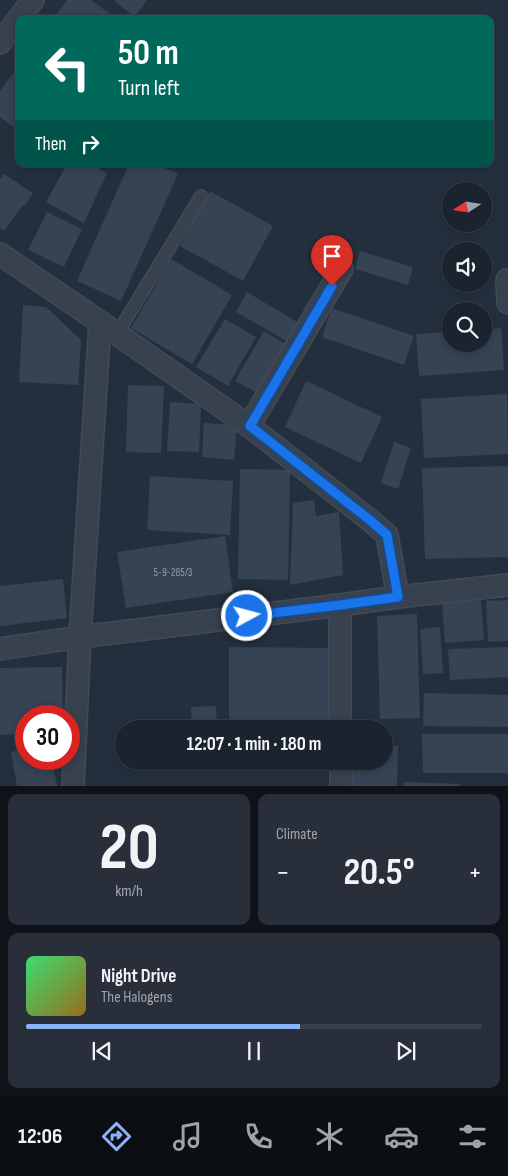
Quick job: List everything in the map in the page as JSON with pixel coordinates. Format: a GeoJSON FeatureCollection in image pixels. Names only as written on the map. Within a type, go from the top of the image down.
{"type":"FeatureCollection","features":[{"type":"Feature","properties":{"kind":"street"},"geometry":{"type":"LineString","coordinates":[[21,15],[32,0]]}},
{"type":"Feature","properties":{"kind":"street"},"geometry":{"type":"LineString","coordinates":[[0,43],[15,23]]}},
{"type":"Feature","properties":{"kind":"street"},"geometry":{"type":"LineString","coordinates":[[0,254],[250,426],[371,521],[387,535],[398,597]]}},
{"type":"Feature","properties":{"kind":"street"},"geometry":{"type":"LineString","coordinates":[[250,426],[342,269]]}},
{"type":"Feature","properties":{"kind":"street"},"geometry":{"type":"LineString","coordinates":[[507,280],[508,303]]}},
{"type":"Feature","properties":{"kind":"street"},"geometry":{"type":"LineString","coordinates":[[73,786],[80,637],[100,322]]}},
{"type":"Feature","properties":{"kind":"street"},"geometry":{"type":"LineString","coordinates":[[0,649],[80,637],[508,585]]}},
{"type":"Feature","properties":{"kind":"street"},"geometry":{"type":"LineString","coordinates":[[340,605],[340,720]]}},
{"type":"Feature","properties":{"kind":"street"},"geometry":{"type":"LineString","coordinates":[[341,770],[341,786]]}},
{"type":"Feature","properties":{"kind":"lane"},"geometry":{"type":"LineString","coordinates":[[117,334],[201,196]]}},
{"type":"Feature","properties":{"kind":"building"},"geometry":{"type":"Polygon","coordinates":[[[67,0],[91,0],[112,15],[56,15],[67,0]]]}},
{"type":"Feature","properties":{"kind":"building"},"geometry":{"type":"Polygon","coordinates":[[[116,0],[147,0],[136,15],[132,15],[115,2],[116,0]]]}},
{"type":"Feature","properties":{"kind":"building"},"geometry":{"type":"Polygon","coordinates":[[[15,70],[15,128],[0,117],[0,91],[15,70]]]}},
{"type":"Feature","properties":{"kind":"building"},"geometry":{"type":"Polygon","coordinates":[[[65,167],[96,167],[107,173],[84,223],[46,202],[65,167]]]}},
{"type":"Feature","properties":{"kind":"building"},"geometry":{"type":"Polygon","coordinates":[[[128,167],[163,167],[178,174],[121,301],[77,281],[128,167]]]}},
{"type":"Feature","properties":{"kind":"building"},"geometry":{"type":"Polygon","coordinates":[[[4,174],[33,193],[4,231],[0,228],[0,179],[4,174]]]}},
{"type":"Feature","properties":{"kind":"building"},"geometry":{"type":"Polygon","coordinates":[[[210,191],[273,226],[243,281],[180,246],[210,191]]]}},
{"type":"Feature","properties":{"kind":"building"},"geometry":{"type":"Polygon","coordinates":[[[47,212],[82,229],[64,267],[28,250],[47,212]]]}},
{"type":"Feature","properties":{"kind":"building"},"geometry":{"type":"Polygon","coordinates":[[[360,251],[413,267],[408,285],[355,269],[360,251]]]}},
{"type":"Feature","properties":{"kind":"building"},"geometry":{"type":"Polygon","coordinates":[[[171,259],[232,295],[192,364],[131,328],[171,259]]]}},
{"type":"Feature","properties":{"kind":"building"},"geometry":{"type":"Polygon","coordinates":[[[247,292],[301,324],[290,343],[236,312],[247,292]]]}},
{"type":"Feature","properties":{"kind":"building"},"geometry":{"type":"Polygon","coordinates":[[[23,305],[46,307],[81,340],[78,385],[19,382],[23,305]]]}},
{"type":"Feature","properties":{"kind":"building"},"geometry":{"type":"Polygon","coordinates":[[[332,308],[414,336],[404,365],[322,337],[332,308]]]}},
{"type":"Feature","properties":{"kind":"building"},"geometry":{"type":"Polygon","coordinates":[[[225,319],[256,337],[228,386],[196,367],[225,319]]]}},
{"type":"Feature","properties":{"kind":"building"},"geometry":{"type":"Polygon","coordinates":[[[501,328],[504,370],[419,376],[416,334],[442,333],[442,352],[492,352],[492,329],[501,328]]]}},
{"type":"Feature","properties":{"kind":"building"},"geometry":{"type":"Polygon","coordinates":[[[264,331],[289,346],[261,395],[235,381],[264,331]]]}},
{"type":"Feature","properties":{"kind":"building"},"geometry":{"type":"Polygon","coordinates":[[[306,381],[382,417],[361,463],[285,427],[306,381]]]}},
{"type":"Feature","properties":{"kind":"building"},"geometry":{"type":"Polygon","coordinates":[[[128,385],[164,386],[161,453],[126,452],[128,385]]]}},
{"type":"Feature","properties":{"kind":"building"},"geometry":{"type":"Polygon","coordinates":[[[507,394],[508,454],[424,458],[421,399],[507,394]]]}},
{"type":"Feature","properties":{"kind":"building"},"geometry":{"type":"Polygon","coordinates":[[[170,402],[201,404],[199,452],[167,451],[170,402]]]}},
{"type":"Feature","properties":{"kind":"building"},"geometry":{"type":"Polygon","coordinates":[[[204,423],[237,425],[234,460],[202,457],[204,423]]]}},
{"type":"Feature","properties":{"kind":"building"},"geometry":{"type":"Polygon","coordinates":[[[394,442],[411,448],[398,489],[381,483],[394,442]]]}},
{"type":"Feature","properties":{"kind":"building"},"geometry":{"type":"Polygon","coordinates":[[[508,466],[508,557],[425,559],[422,468],[508,466]]]}},
{"type":"Feature","properties":{"kind":"building"},"geometry":{"type":"Polygon","coordinates":[[[240,469],[290,470],[288,580],[238,579],[240,469]]]}},
{"type":"Feature","properties":{"kind":"building"},"geometry":{"type":"Polygon","coordinates":[[[150,476],[233,481],[230,535],[147,530],[150,476]]]}},
{"type":"Feature","properties":{"kind":"building"},"geometry":{"type":"Polygon","coordinates":[[[314,500],[316,516],[339,512],[343,575],[290,585],[293,503],[314,500]]]}},
{"type":"Feature","properties":{"kind":"building"},"geometry":{"type":"Polygon","coordinates":[[[225,536],[233,592],[126,608],[117,552],[225,536]]]}},
{"type":"Feature","properties":{"kind":"building"},"geometry":{"type":"Polygon","coordinates":[[[63,579],[67,618],[0,626],[0,586],[63,579]]]}},
{"type":"Feature","properties":{"kind":"building"},"geometry":{"type":"Polygon","coordinates":[[[481,600],[484,640],[445,643],[442,603],[481,600]]]}},
{"type":"Feature","properties":{"kind":"building"},"geometry":{"type":"Polygon","coordinates":[[[508,600],[508,641],[488,642],[486,601],[508,600]]]}},
{"type":"Feature","properties":{"kind":"building"},"geometry":{"type":"Polygon","coordinates":[[[417,614],[420,718],[380,719],[377,616],[417,614]]]}},
{"type":"Feature","properties":{"kind":"building"},"geometry":{"type":"Polygon","coordinates":[[[440,627],[443,673],[423,674],[420,629],[440,627]]]}},
{"type":"Feature","properties":{"kind":"building"},"geometry":{"type":"Polygon","coordinates":[[[229,647],[335,648],[335,720],[229,720],[229,647]]]}},
{"type":"Feature","properties":{"kind":"building"},"geometry":{"type":"Polygon","coordinates":[[[508,647],[508,677],[450,680],[448,649],[508,647]]]}},
{"type":"Feature","properties":{"kind":"building"},"geometry":{"type":"Polygon","coordinates":[[[62,667],[63,705],[15,705],[15,734],[0,735],[0,668],[62,667]]]}},
{"type":"Feature","properties":{"kind":"building"},"geometry":{"type":"Polygon","coordinates":[[[424,693],[508,695],[508,727],[423,726],[424,693]]]}},
{"type":"Feature","properties":{"kind":"building"},"geometry":{"type":"Polygon","coordinates":[[[216,706],[217,720],[192,720],[191,707],[216,706]]]}},
{"type":"Feature","properties":{"kind":"building"},"geometry":{"type":"Polygon","coordinates":[[[422,734],[508,734],[508,773],[423,773],[422,734]]]}},
{"type":"Feature","properties":{"kind":"building"},"geometry":{"type":"Polygon","coordinates":[[[393,746],[398,746],[397,786],[346,786],[346,770],[393,770],[393,746]]]}},
{"type":"Feature","properties":{"kind":"building"},"geometry":{"type":"Polygon","coordinates":[[[15,751],[15,770],[54,770],[57,786],[17,786],[11,752],[15,751]]]}},
{"type":"Feature","properties":{"kind":"building"},"geometry":{"type":"Polygon","coordinates":[[[404,782],[460,784],[460,786],[403,786],[404,782]]]}},
{"type":"Feature","properties":{"kind":"route"},"geometry":{"type":"LineString","coordinates":[[247,616],[398,597],[387,535],[250,426],[332,286]]}}]}
